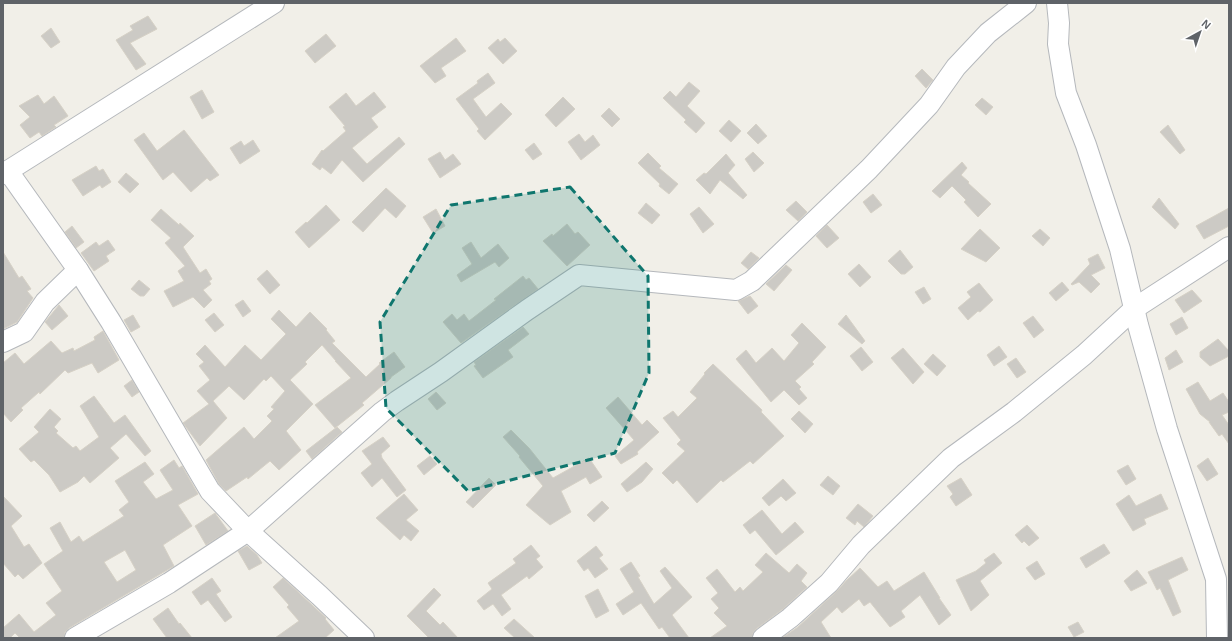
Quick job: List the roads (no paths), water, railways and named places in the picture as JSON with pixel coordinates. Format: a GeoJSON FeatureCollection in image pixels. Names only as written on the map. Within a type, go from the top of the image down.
{"type":"FeatureCollection","features":[{"type":"Feature","properties":{"kind":"street"},"geometry":{"type":"LineString","coordinates":[[274,3],[6,172],[78,270],[111,322],[210,491],[248,531],[364,638]]}},
{"type":"Feature","properties":{"kind":"street"},"geometry":{"type":"LineString","coordinates":[[75,638],[169,583],[248,531],[382,412],[579,275],[736,290],[752,281],[869,169],[929,105],[956,67],[988,33],[1026,3]]}},
{"type":"Feature","properties":{"kind":"street"},"geometry":{"type":"LineString","coordinates":[[1057,3],[1059,23],[1058,44],[1066,93],[1086,145],[1120,249],[1129,292],[1135,308],[1138,325],[1167,429],[1216,579],[1217,638]]}},
{"type":"Feature","properties":{"kind":"street"},"geometry":{"type":"LineString","coordinates":[[762,638],[790,618],[828,583],[860,545],[951,458],[1014,412],[1084,356],[1135,308],[1229,246]]}},
{"type":"Feature","properties":{"kind":"street"},"geometry":{"type":"LineString","coordinates":[[3,342],[24,332],[45,302],[78,270]]}}]}
